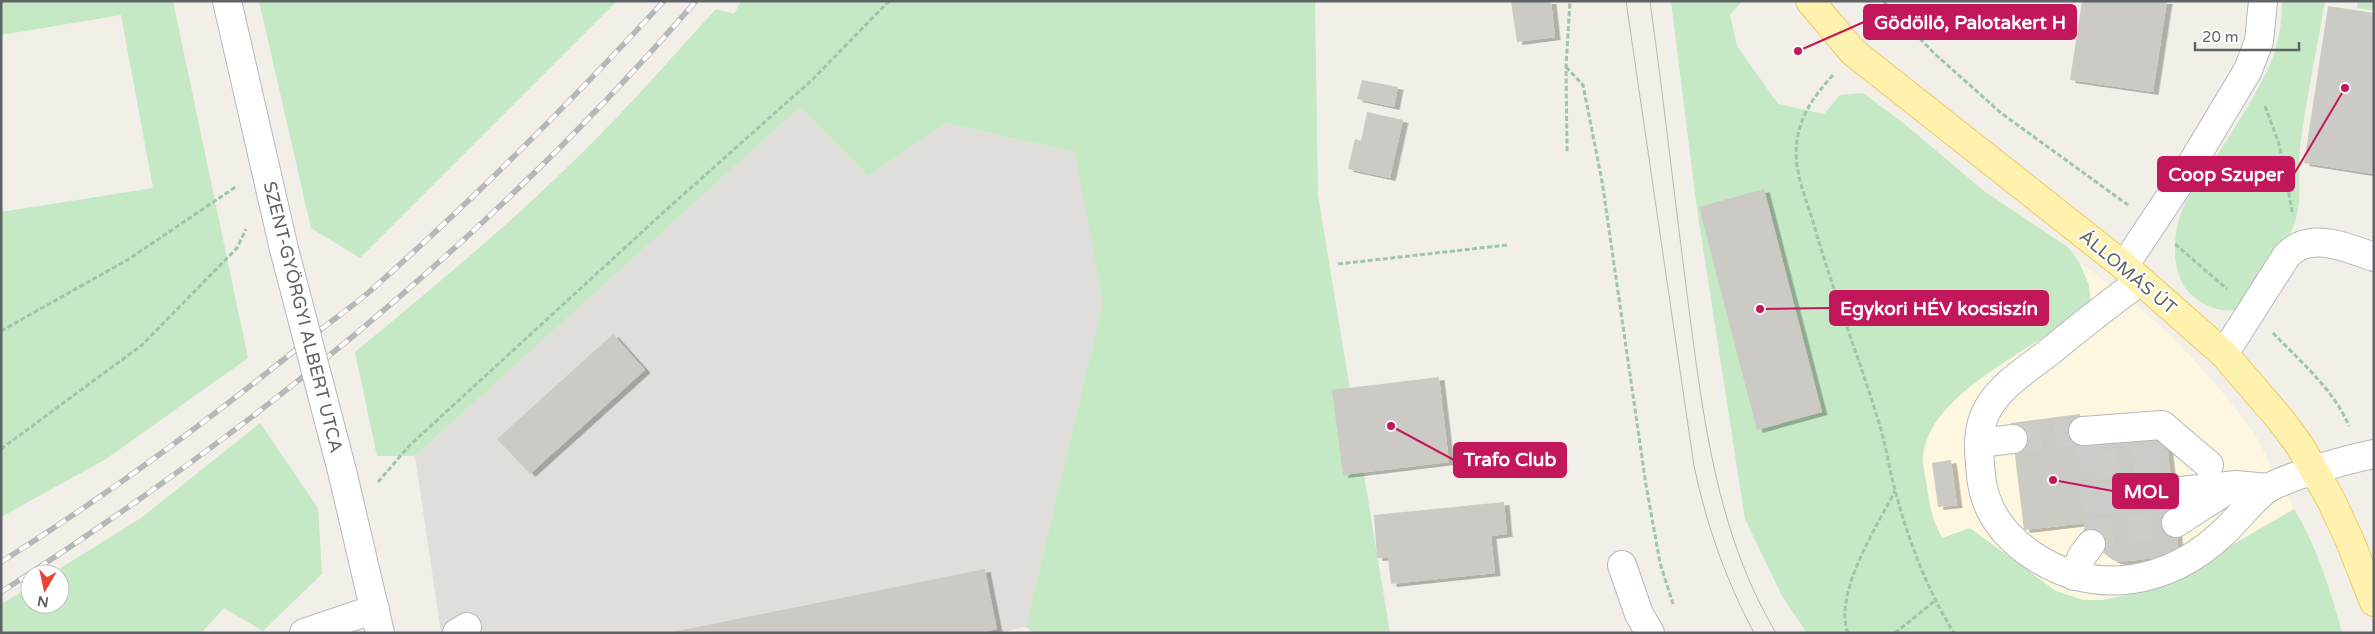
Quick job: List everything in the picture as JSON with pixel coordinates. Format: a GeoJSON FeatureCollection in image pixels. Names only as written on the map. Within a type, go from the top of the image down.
{"type":"FeatureCollection","features":[{"type":"Feature","properties":{"kind":"main road","name":"ÁLLOMÁS ÚT"},"geometry":{"type":"LineString","coordinates":[[1810,1],[1853,52],[2132,273],[2224,354],[2280,419],[2315,471],[2350,541],[2374,602]]}},
{"type":"Feature","properties":{"kind":"street","name":"SZENT-GYÖRGYI ALBERT UTCA"},"geometry":{"type":"LineString","coordinates":[[227,1],[284,249],[342,471],[377,621]]}},
{"type":"Feature","properties":{"kind":"street"},"geometry":{"type":"LineString","coordinates":[[2263,1],[2260,41],[2245,76],[2188,170],[2132,273],[2006,386],[1985,413],[1979,443],[1981,478],[1988,505],[2000,527],[2018,546],[2048,566],[2074,576],[2098,580],[2130,580],[2155,575],[2188,560],[2223,533],[2268,488],[2315,471],[2374,454]]}},
{"type":"Feature","properties":{"kind":"street"},"geometry":{"type":"LineString","coordinates":[[2224,354],[2287,255],[2301,245],[2323,243],[2345,247],[2374,258]]}},
{"type":"Feature","properties":{"kind":"street"},"geometry":{"type":"LineString","coordinates":[[2086,435],[2162,425],[2209,466],[2236,485]]}},
{"type":"Feature","properties":{"kind":"street"},"geometry":{"type":"LineString","coordinates":[[1979,443],[2013,439]]}},
{"type":"Feature","properties":{"kind":"street"},"geometry":{"type":"LineString","coordinates":[[2168,457],[2209,466]]}},
{"type":"Feature","properties":{"kind":"street"},"geometry":{"type":"LineString","coordinates":[[2172,492],[2236,485],[2268,488]]}},
{"type":"Feature","properties":{"kind":"street"},"geometry":{"type":"LineString","coordinates":[[2176,523],[2236,485]]}},
{"type":"Feature","properties":{"kind":"street"},"geometry":{"type":"LineString","coordinates":[[2074,576],[2082,556],[2091,544]]}},
{"type":"Feature","properties":{"kind":"street"},"geometry":{"type":"LineString","coordinates":[[1622,565],[1639,614],[1650,633]]}},
{"type":"Feature","properties":{"kind":"street"},"geometry":{"type":"LineString","coordinates":[[304,633],[377,621]]}},
{"type":"Feature","properties":{"kind":"path"},"geometry":{"type":"LineString","coordinates":[[351,512],[410,446],[666,210],[813,78],[889,1]]}},
{"type":"Feature","properties":{"kind":"path"},"geometry":{"type":"LineString","coordinates":[[1567,151],[1566,67],[1570,1]]}},
{"type":"Feature","properties":{"kind":"path"},"geometry":{"type":"LineString","coordinates":[[1853,52],[1815,96],[1802,116],[1797,136],[1796,153],[1800,179],[1827,271],[1879,424],[1895,491],[1914,549],[1936,600],[1954,633]]}},
{"type":"Feature","properties":{"kind":"path"},"geometry":{"type":"LineString","coordinates":[[1566,67],[1583,85],[1602,181],[1649,502],[1660,563],[1675,610]]}},
{"type":"Feature","properties":{"kind":"path"},"geometry":{"type":"LineString","coordinates":[[2245,76],[2263,101],[2273,124],[2301,245]]}},
{"type":"Feature","properties":{"kind":"path"},"geometry":{"type":"LineString","coordinates":[[1,331],[129,259],[267,175]]}},
{"type":"Feature","properties":{"kind":"path"},"geometry":{"type":"LineString","coordinates":[[1,449],[142,345],[237,248],[267,175]]}},
{"type":"Feature","properties":{"kind":"path"},"geometry":{"type":"LineString","coordinates":[[1338,264],[1507,245]]}},
{"type":"Feature","properties":{"kind":"path"},"geometry":{"type":"LineString","coordinates":[[1848,633],[1844,612],[1849,590],[1856,570],[1895,491]]}},
{"type":"Feature","properties":{"kind":"path"},"geometry":{"type":"LineString","coordinates":[[1895,633],[1936,600]]}},
{"type":"Feature","properties":{"kind":"shaded area"},"geometry":{"type":"Polygon","coordinates":[[[800,107],[868,176],[945,123],[1076,152],[1103,302],[1026,627],[996,633],[441,633],[415,456],[800,107]]]}},
{"type":"Feature","properties":{"kind":"shaded area"},"geometry":{"type":"Polygon","coordinates":[[[2079,262],[2129,299],[2175,339],[2217,386],[2253,431],[2294,509],[2158,588],[2103,600],[2083,600],[2056,591],[2014,562],[1942,538],[1931,518],[1923,459],[1931,429],[1948,405],[1968,388],[2046,335],[2077,319],[2089,285],[2079,262]]]}},
{"type":"Feature","properties":{"kind":"green space"},"geometry":{"type":"Polygon","coordinates":[[[1,1],[173,1],[248,358],[106,459],[1,517],[1,212],[153,188],[121,15],[1,35],[1,1]]]}},
{"type":"Feature","properties":{"kind":"green space"},"geometry":{"type":"Polygon","coordinates":[[[259,1],[617,1],[360,258],[311,228],[259,1]]]}},
{"type":"Feature","properties":{"kind":"green space"},"geometry":{"type":"Polygon","coordinates":[[[741,1],[1315,1],[1318,195],[1390,633],[1035,633],[1026,627],[1103,302],[1075,152],[945,123],[868,176],[800,107],[415,456],[377,456],[355,352],[482,246],[531,202],[617,117],[716,9],[734,14],[741,1]]]}},
{"type":"Feature","properties":{"kind":"green space"},"geometry":{"type":"Polygon","coordinates":[[[1671,1],[1742,1],[1730,15],[1737,46],[1778,104],[1824,114],[1840,95],[1863,93],[1902,122],[1984,191],[2069,248],[2079,262],[2089,285],[2091,305],[2074,320],[2008,359],[1968,388],[1936,422],[1926,441],[1923,461],[1929,501],[1942,538],[1970,528],[2056,591],[2083,600],[2103,600],[2158,588],[2294,509],[2310,538],[2333,601],[2342,633],[1807,633],[1782,596],[1745,519],[1697,209],[1671,1]]]}},
{"type":"Feature","properties":{"kind":"green space"},"geometry":{"type":"Polygon","coordinates":[[[2282,1],[2325,1],[2300,147],[2299,204],[2295,222],[2285,244],[2270,267],[2239,309],[2221,310],[2199,301],[2187,290],[2181,281],[2176,261],[2175,239],[2179,219],[2189,195],[2235,128],[2267,71],[2279,37],[2282,1]]]}},
{"type":"Feature","properties":{"kind":"green space"},"geometry":{"type":"Polygon","coordinates":[[[2358,1],[2374,1],[2374,11],[2357,8],[2358,1]]]}},
{"type":"Feature","properties":{"kind":"green space"},"geometry":{"type":"Polygon","coordinates":[[[260,423],[318,508],[322,574],[263,631],[224,608],[201,633],[1,633],[1,604],[20,593],[20,614],[70,614],[70,564],[67,564],[141,518],[260,423]]]}},
{"type":"Feature","properties":{"kind":"building"},"geometry":{"type":"Polygon","coordinates":[[[1511,1],[1551,1],[1555,37],[1517,42],[1511,1]]]}},
{"type":"Feature","properties":{"kind":"building"},"geometry":{"type":"Polygon","coordinates":[[[2082,1],[2167,1],[2153,92],[2070,80],[2082,1]]]}},
{"type":"Feature","properties":{"kind":"building"},"geometry":{"type":"Polygon","coordinates":[[[2328,6],[2374,13],[2374,174],[2304,163],[2328,6]]]}},
{"type":"Feature","properties":{"kind":"building"},"geometry":{"type":"Polygon","coordinates":[[[1362,80],[1398,87],[1394,107],[1357,99],[1362,80]]]}},
{"type":"Feature","properties":{"kind":"building"},"geometry":{"type":"Polygon","coordinates":[[[1367,112],[1403,120],[1390,178],[1348,169],[1355,139],[1361,141],[1367,112]]]}},
{"type":"Feature","properties":{"kind":"building"},"geometry":{"type":"Polygon","coordinates":[[[1764,189],[1822,412],[1757,430],[1699,207],[1764,189]]]}},
{"type":"Feature","properties":{"kind":"building"},"geometry":{"type":"Polygon","coordinates":[[[613,334],[645,370],[530,474],[497,439],[613,334]]]}},
{"type":"Feature","properties":{"kind":"building"},"geometry":{"type":"Polygon","coordinates":[[[1439,377],[1449,462],[1343,475],[1332,390],[1439,377]]]}},
{"type":"Feature","properties":{"kind":"building"},"geometry":{"type":"Polygon","coordinates":[[[2080,414],[2084,443],[2166,434],[2179,555],[2120,562],[2113,560],[2086,540],[2084,523],[2024,530],[2011,423],[2080,414]]]}},
{"type":"Feature","properties":{"kind":"building"},"geometry":{"type":"Polygon","coordinates":[[[1951,460],[1957,505],[1938,507],[1932,463],[1951,460]]]}},
{"type":"Feature","properties":{"kind":"building"},"geometry":{"type":"Polygon","coordinates":[[[1504,502],[1507,534],[1491,536],[1495,573],[1391,584],[1388,557],[1377,558],[1374,515],[1504,502]]]}},
{"type":"Feature","properties":{"kind":"building"},"geometry":{"type":"Polygon","coordinates":[[[985,569],[997,629],[979,633],[668,633],[985,569]]]}},
{"type":"Feature","properties":{"kind":"tunnel"},"geometry":{"type":"LineString","coordinates":[[2013,439],[2083,431]]}},
{"type":"Feature","properties":{"kind":"tunnel"},"geometry":{"type":"LineString","coordinates":[[2088,443],[2099,533]]}},
{"type":"Feature","properties":{"kind":"tunnel"},"geometry":{"type":"LineString","coordinates":[[2091,466],[2168,457]]}},
{"type":"Feature","properties":{"kind":"tunnel"},"geometry":{"type":"LineString","coordinates":[[2095,501],[2172,492]]}},
{"type":"Feature","properties":{"kind":"tunnel"},"geometry":{"type":"LineString","coordinates":[[2091,544],[2099,533],[2176,523]]}},
{"type":"Feature","properties":{"kind":"tram line"},"geometry":{"type":"LineString","coordinates":[[1626,1],[1694,466],[1718,551],[1734,592],[1754,633]]}},
{"type":"Feature","properties":{"kind":"tram line"},"geometry":{"type":"LineString","coordinates":[[1650,1],[1688,302],[1715,472],[1739,555],[1756,595],[1776,633]]}},
{"type":"Feature","properties":{"kind":"railway"},"geometry":{"type":"LineString","coordinates":[[1,562],[81,510],[159,455],[235,398],[368,293],[520,151],[664,1]]}},
{"type":"Feature","properties":{"kind":"railway"},"geometry":{"type":"LineString","coordinates":[[1,592],[96,529],[190,463],[281,394],[370,322],[540,168],[620,86],[696,1]]}},
{"type":"Feature","properties":{"kind":"place","name":"Gödöllő, Palotakert H"},"geometry":{"type":"Point","coordinates":[1798,51]}},
{"type":"Feature","properties":{"kind":"place","name":"Coop Szuper"},"geometry":{"type":"Point","coordinates":[2345,88]}},
{"type":"Feature","properties":{"kind":"place","name":"Egykori HÉV kocsiszín"},"geometry":{"type":"Point","coordinates":[1760,309]}},
{"type":"Feature","properties":{"kind":"place","name":"Trafo Club"},"geometry":{"type":"Point","coordinates":[1391,426]}},
{"type":"Feature","properties":{"kind":"place","name":"MOL"},"geometry":{"type":"Point","coordinates":[2053,480]}}]}
